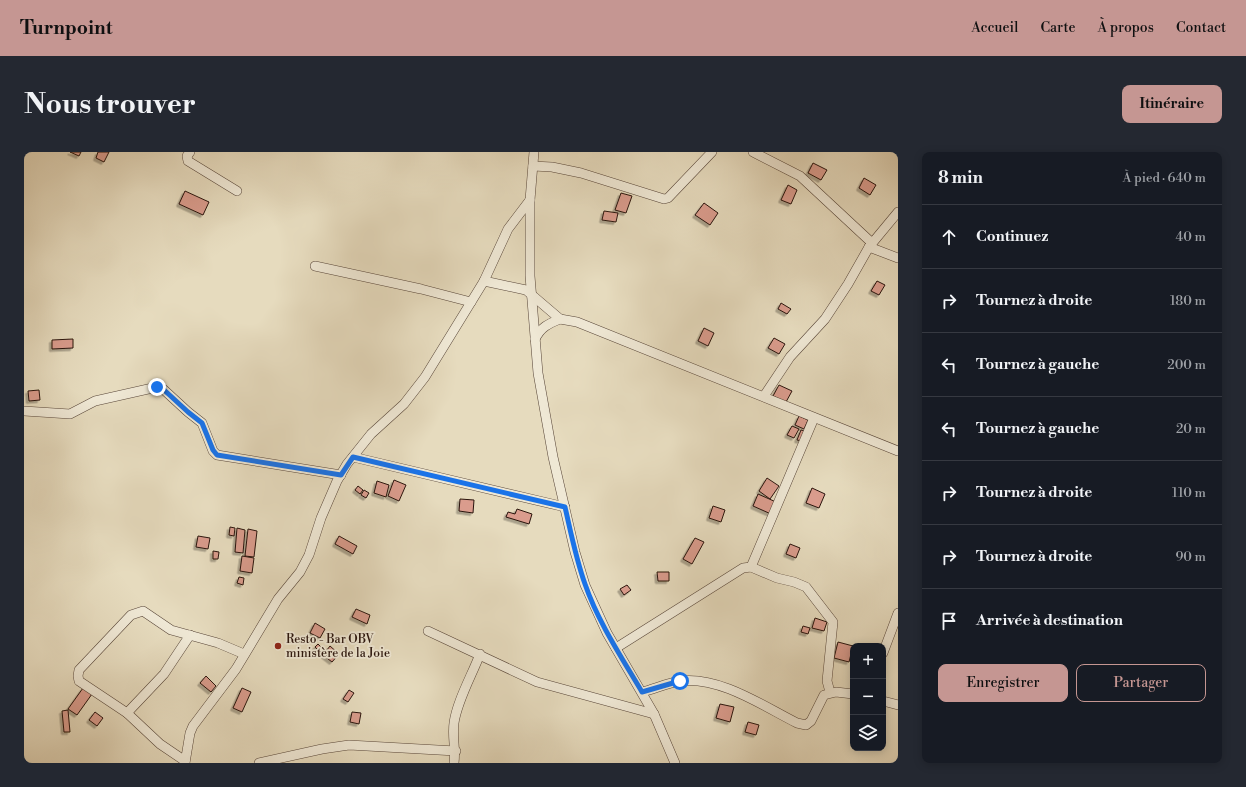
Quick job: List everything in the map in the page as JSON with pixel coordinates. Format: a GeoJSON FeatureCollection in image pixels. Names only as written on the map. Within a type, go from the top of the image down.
{"type":"FeatureCollection","features":[{"type":"Feature","properties":{"kind":"street"},"geometry":{"type":"LineString","coordinates":[[190,152],[187,156],[188,161],[237,191]]}},
{"type":"Feature","properties":{"kind":"street"},"geometry":{"type":"LineString","coordinates":[[534,152],[530,200],[532,294],[538,373],[552,450],[575,552],[585,585],[616,648],[654,714],[675,763]]}},
{"type":"Feature","properties":{"kind":"street"},"geometry":{"type":"LineString","coordinates":[[533,166],[552,167],[582,173],[664,199],[668,198],[712,152]]}},
{"type":"Feature","properties":{"kind":"street"},"geometry":{"type":"LineString","coordinates":[[753,152],[800,176],[870,245],[898,258]]}},
{"type":"Feature","properties":{"kind":"street"},"geometry":{"type":"LineString","coordinates":[[244,654],[218,643],[190,634],[171,630],[143,611],[131,615],[79,670],[78,676],[79,681],[127,713],[160,744],[185,762],[190,733],[193,726],[236,669],[278,599],[300,572],[309,555],[321,518],[341,475],[371,434],[404,404],[425,377],[484,281],[508,229],[530,200]]}},
{"type":"Feature","properties":{"kind":"street"},"geometry":{"type":"LineString","coordinates":[[764,396],[790,358],[825,319],[848,284],[870,245],[898,212]]}},
{"type":"Feature","properties":{"kind":"street"},"geometry":{"type":"LineString","coordinates":[[315,266],[421,288],[471,302]]}},
{"type":"Feature","properties":{"kind":"street"},"geometry":{"type":"LineString","coordinates":[[484,281],[526,290],[560,319],[577,322],[764,396],[814,418],[898,450]]}},
{"type":"Feature","properties":{"kind":"street"},"geometry":{"type":"LineString","coordinates":[[535,339],[546,325],[560,319]]}},
{"type":"Feature","properties":{"kind":"street"},"geometry":{"type":"LineString","coordinates":[[24,411],[70,414],[95,401],[157,387],[163,389],[202,423],[213,450],[217,455],[341,475]]}},
{"type":"Feature","properties":{"kind":"street"},"geometry":{"type":"LineString","coordinates":[[751,567],[814,418]]}},
{"type":"Feature","properties":{"kind":"street"},"geometry":{"type":"LineString","coordinates":[[353,457],[565,507]]}},
{"type":"Feature","properties":{"kind":"street"},"geometry":{"type":"LineString","coordinates":[[616,648],[743,568],[751,567],[777,578],[794,582],[806,587],[833,622],[826,681],[830,692]]}},
{"type":"Feature","properties":{"kind":"street"},"geometry":{"type":"LineString","coordinates":[[886,646],[898,613]]}},
{"type":"Feature","properties":{"kind":"street"},"geometry":{"type":"LineString","coordinates":[[428,631],[538,682],[654,714]]}},
{"type":"Feature","properties":{"kind":"street"},"geometry":{"type":"LineString","coordinates":[[127,713],[164,674],[190,634]]}},
{"type":"Feature","properties":{"kind":"street"},"geometry":{"type":"LineString","coordinates":[[454,763],[456,751],[453,736],[456,714],[480,654]]}},
{"type":"Feature","properties":{"kind":"street"},"geometry":{"type":"LineString","coordinates":[[642,692],[680,681],[700,681],[719,684],[797,723],[806,725],[811,721],[824,695],[830,692],[850,694]]}},
{"type":"Feature","properties":{"kind":"street"},"geometry":{"type":"LineString","coordinates":[[886,702],[898,705]]}},
{"type":"Feature","properties":{"kind":"street"},"geometry":{"type":"LineString","coordinates":[[259,763],[322,748],[348,745],[456,751]]}},
{"type":"Feature","properties":{"kind":"building"},"geometry":{"type":"Polygon","coordinates":[[[70,152],[81,152],[79,156],[70,152]]]}},
{"type":"Feature","properties":{"kind":"building"},"geometry":{"type":"Polygon","coordinates":[[[98,152],[109,152],[104,162],[96,158],[98,152]]]}},
{"type":"Feature","properties":{"kind":"building"},"geometry":{"type":"Polygon","coordinates":[[[813,163],[827,170],[821,180],[808,173],[813,163]]]}},
{"type":"Feature","properties":{"kind":"building"},"geometry":{"type":"Polygon","coordinates":[[[864,178],[876,185],[870,195],[859,188],[864,178]]]}},
{"type":"Feature","properties":{"kind":"building"},"geometry":{"type":"Polygon","coordinates":[[[788,185],[797,190],[791,204],[781,200],[788,185]]]}},
{"type":"Feature","properties":{"kind":"building"},"geometry":{"type":"Polygon","coordinates":[[[185,191],[209,202],[203,215],[179,204],[185,191]]]}},
{"type":"Feature","properties":{"kind":"building"},"geometry":{"type":"Polygon","coordinates":[[[621,193],[632,196],[626,213],[615,210],[621,193]]]}},
{"type":"Feature","properties":{"kind":"building"},"geometry":{"type":"Polygon","coordinates":[[[704,203],[718,213],[710,225],[695,215],[704,203]]]}},
{"type":"Feature","properties":{"kind":"building"},"geometry":{"type":"Polygon","coordinates":[[[604,211],[618,213],[616,222],[602,220],[604,211]]]}},
{"type":"Feature","properties":{"kind":"building"},"geometry":{"type":"Polygon","coordinates":[[[877,281],[885,285],[879,295],[871,291],[877,281]]]}},
{"type":"Feature","properties":{"kind":"building"},"geometry":{"type":"Polygon","coordinates":[[[781,303],[791,309],[787,314],[778,309],[781,303]]]}},
{"type":"Feature","properties":{"kind":"building"},"geometry":{"type":"Polygon","coordinates":[[[704,328],[714,333],[708,346],[698,341],[704,328]]]}},
{"type":"Feature","properties":{"kind":"building"},"geometry":{"type":"Polygon","coordinates":[[[774,338],[785,344],[779,354],[768,348],[774,338]]]}},
{"type":"Feature","properties":{"kind":"building"},"geometry":{"type":"Polygon","coordinates":[[[73,339],[73,348],[52,349],[52,340],[73,339]]]}},
{"type":"Feature","properties":{"kind":"building"},"geometry":{"type":"Polygon","coordinates":[[[779,385],[792,391],[786,402],[773,396],[779,385]]]}},
{"type":"Feature","properties":{"kind":"building"},"geometry":{"type":"Polygon","coordinates":[[[39,390],[40,400],[29,401],[28,391],[39,390]]]}},
{"type":"Feature","properties":{"kind":"building"},"geometry":{"type":"Polygon","coordinates":[[[799,416],[808,420],[804,429],[795,425],[799,416]]]}},
{"type":"Feature","properties":{"kind":"building"},"geometry":{"type":"Polygon","coordinates":[[[792,426],[799,429],[794,438],[787,435],[792,426]]]}},
{"type":"Feature","properties":{"kind":"building"},"geometry":{"type":"Polygon","coordinates":[[[801,430],[805,431],[802,441],[797,440],[801,430]]]}},
{"type":"Feature","properties":{"kind":"building"},"geometry":{"type":"Polygon","coordinates":[[[767,478],[779,486],[770,499],[759,491],[767,478]]]}},
{"type":"Feature","properties":{"kind":"building"},"geometry":{"type":"Polygon","coordinates":[[[394,480],[406,485],[399,501],[388,496],[394,480]]]}},
{"type":"Feature","properties":{"kind":"building"},"geometry":{"type":"Polygon","coordinates":[[[377,481],[389,485],[386,497],[374,493],[377,481]]]}},
{"type":"Feature","properties":{"kind":"building"},"geometry":{"type":"Polygon","coordinates":[[[358,486],[363,490],[360,494],[355,490],[358,486]]]}},
{"type":"Feature","properties":{"kind":"building"},"geometry":{"type":"Polygon","coordinates":[[[812,488],[825,494],[819,508],[806,503],[812,488]]]}},
{"type":"Feature","properties":{"kind":"building"},"geometry":{"type":"Polygon","coordinates":[[[364,490],[369,493],[366,498],[361,495],[364,490]]]}},
{"type":"Feature","properties":{"kind":"building"},"geometry":{"type":"Polygon","coordinates":[[[758,494],[776,502],[771,514],[753,506],[758,494]]]}},
{"type":"Feature","properties":{"kind":"building"},"geometry":{"type":"Polygon","coordinates":[[[460,499],[474,500],[473,513],[459,511],[460,499]]]}},
{"type":"Feature","properties":{"kind":"building"},"geometry":{"type":"Polygon","coordinates":[[[713,506],[725,510],[721,522],[709,518],[713,506]]]}},
{"type":"Feature","properties":{"kind":"building"},"geometry":{"type":"Polygon","coordinates":[[[517,509],[532,514],[529,524],[506,517],[508,512],[515,514],[517,509]]]}},
{"type":"Feature","properties":{"kind":"building"},"geometry":{"type":"Polygon","coordinates":[[[230,527],[235,528],[234,536],[229,535],[230,527]]]}},
{"type":"Feature","properties":{"kind":"building"},"geometry":{"type":"Polygon","coordinates":[[[237,528],[245,530],[243,553],[235,552],[237,528]]]}},
{"type":"Feature","properties":{"kind":"building"},"geometry":{"type":"Polygon","coordinates":[[[248,529],[257,531],[254,557],[245,556],[248,529]]]}},
{"type":"Feature","properties":{"kind":"building"},"geometry":{"type":"Polygon","coordinates":[[[198,536],[210,538],[208,549],[196,547],[198,536]]]}},
{"type":"Feature","properties":{"kind":"building"},"geometry":{"type":"Polygon","coordinates":[[[339,536],[357,546],[353,554],[335,544],[339,536]]]}},
{"type":"Feature","properties":{"kind":"building"},"geometry":{"type":"Polygon","coordinates":[[[695,538],[704,542],[692,564],[683,559],[695,538]]]}},
{"type":"Feature","properties":{"kind":"building"},"geometry":{"type":"Polygon","coordinates":[[[790,544],[800,548],[796,558],[786,554],[790,544]]]}},
{"type":"Feature","properties":{"kind":"building"},"geometry":{"type":"Polygon","coordinates":[[[213,551],[219,552],[218,559],[213,559],[213,551]]]}},
{"type":"Feature","properties":{"kind":"building"},"geometry":{"type":"Polygon","coordinates":[[[242,556],[254,558],[252,573],[240,571],[242,556]]]}},
{"type":"Feature","properties":{"kind":"building"},"geometry":{"type":"Polygon","coordinates":[[[657,572],[669,572],[669,581],[658,581],[657,572]]]}},
{"type":"Feature","properties":{"kind":"building"},"geometry":{"type":"Polygon","coordinates":[[[239,577],[244,578],[243,585],[237,583],[239,577]]]}},
{"type":"Feature","properties":{"kind":"building"},"geometry":{"type":"Polygon","coordinates":[[[627,585],[631,590],[624,595],[620,589],[627,585]]]}},
{"type":"Feature","properties":{"kind":"building"},"geometry":{"type":"Polygon","coordinates":[[[356,609],[370,615],[367,624],[352,617],[356,609]]]}},
{"type":"Feature","properties":{"kind":"building"},"geometry":{"type":"Polygon","coordinates":[[[815,618],[827,622],[824,631],[812,628],[815,618]]]}},
{"type":"Feature","properties":{"kind":"building"},"geometry":{"type":"Polygon","coordinates":[[[315,623],[325,629],[320,638],[310,633],[315,623]]]}},
{"type":"Feature","properties":{"kind":"building"},"geometry":{"type":"Polygon","coordinates":[[[803,626],[810,628],[808,634],[801,632],[803,626]]]}},
{"type":"Feature","properties":{"kind":"building"},"geometry":{"type":"Polygon","coordinates":[[[838,642],[850,645],[849,662],[834,658],[838,642]]]}},
{"type":"Feature","properties":{"kind":"building"},"geometry":{"type":"Polygon","coordinates":[[[318,644],[322,648],[319,651],[315,647],[318,644]]]}},
{"type":"Feature","properties":{"kind":"building"},"geometry":{"type":"Polygon","coordinates":[[[330,646],[339,654],[332,662],[323,655],[330,646]]]}},
{"type":"Feature","properties":{"kind":"building"},"geometry":{"type":"Polygon","coordinates":[[[206,676],[216,686],[211,692],[200,683],[206,676]]]}},
{"type":"Feature","properties":{"kind":"building"},"geometry":{"type":"Polygon","coordinates":[[[83,688],[92,694],[77,715],[68,709],[83,688]]]}},
{"type":"Feature","properties":{"kind":"building"},"geometry":{"type":"Polygon","coordinates":[[[242,688],[251,692],[242,712],[233,708],[242,688]]]}},
{"type":"Feature","properties":{"kind":"building"},"geometry":{"type":"Polygon","coordinates":[[[349,690],[354,693],[348,702],[343,699],[349,690]]]}},
{"type":"Feature","properties":{"kind":"building"},"geometry":{"type":"Polygon","coordinates":[[[720,704],[734,707],[730,722],[716,718],[720,704]]]}},
{"type":"Feature","properties":{"kind":"building"},"geometry":{"type":"Polygon","coordinates":[[[68,710],[70,732],[64,732],[62,711],[68,710]]]}},
{"type":"Feature","properties":{"kind":"building"},"geometry":{"type":"Polygon","coordinates":[[[95,712],[103,718],[97,726],[89,720],[95,712]]]}},
{"type":"Feature","properties":{"kind":"building"},"geometry":{"type":"Polygon","coordinates":[[[352,712],[361,713],[359,724],[350,722],[352,712]]]}},
{"type":"Feature","properties":{"kind":"building"},"geometry":{"type":"Polygon","coordinates":[[[748,722],[759,725],[756,735],[745,732],[748,722]]]}},
{"type":"Feature","properties":{"kind":"place","name":"Resto - Bar OBV ministère de la Joie"},"geometry":{"type":"Point","coordinates":[278,646]}},
{"type":"Feature","properties":{"kind":"route"},"geometry":{"type":"LineString","coordinates":[[157,387],[163,389],[202,423],[213,450],[217,455],[341,475],[353,457],[565,507],[575,552],[592,602],[607,633],[642,692],[680,681]]}}]}
